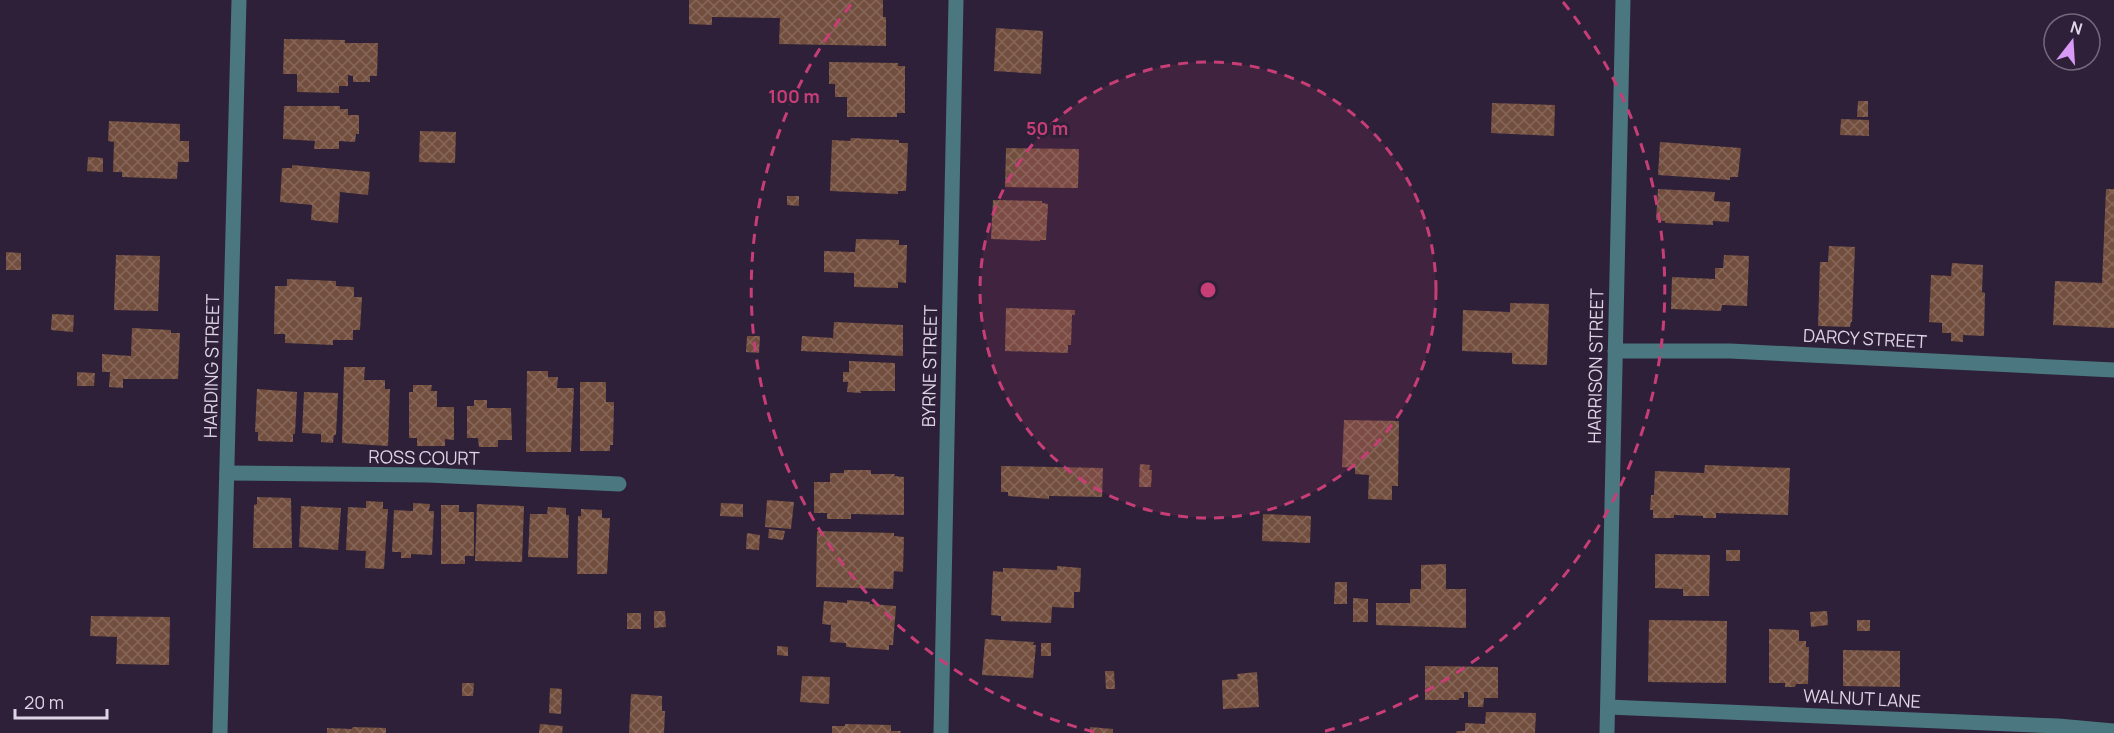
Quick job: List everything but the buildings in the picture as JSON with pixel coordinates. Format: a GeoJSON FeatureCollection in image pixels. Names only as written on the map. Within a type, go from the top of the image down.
{"type":"FeatureCollection","features":[{"type":"Feature","properties":{"kind":"street","name":"HARDING STREET"},"geometry":{"type":"LineString","coordinates":[[220,733],[239,0]]}},
{"type":"Feature","properties":{"kind":"street","name":"BYRNE STREET"},"geometry":{"type":"LineString","coordinates":[[942,733],[956,0]]}},
{"type":"Feature","properties":{"kind":"street","name":"HARRISON STREET"},"geometry":{"type":"LineString","coordinates":[[1607,733],[1623,0]]}},
{"type":"Feature","properties":{"kind":"street","name":"DARCY STREET"},"geometry":{"type":"LineString","coordinates":[[1615,351],[1730,351],[2114,370]]}},
{"type":"Feature","properties":{"kind":"street","name":"ROSS COURT"},"geometry":{"type":"LineString","coordinates":[[227,473],[428,475],[619,484]]}},
{"type":"Feature","properties":{"kind":"street","name":"WALNUT LANE"},"geometry":{"type":"LineString","coordinates":[[1608,707],[2058,726],[2114,731]]}}]}
